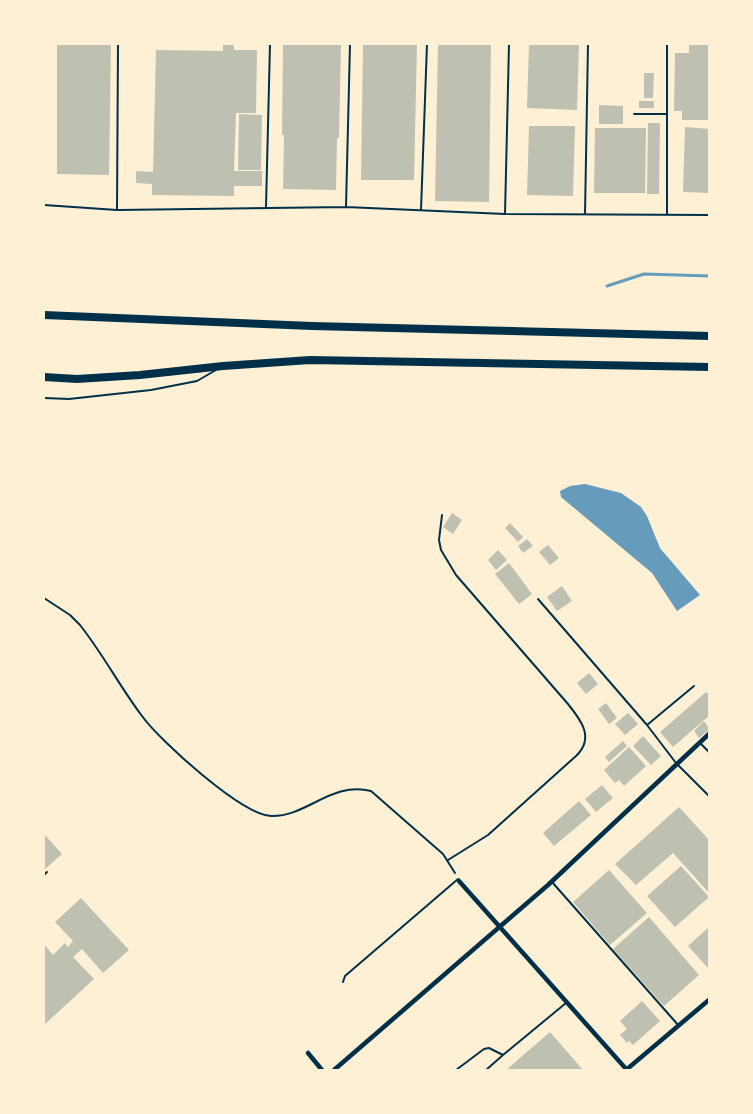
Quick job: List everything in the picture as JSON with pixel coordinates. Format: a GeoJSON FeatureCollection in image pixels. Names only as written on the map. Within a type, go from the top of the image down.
{"type":"FeatureCollection","features":[{"type":"Feature","properties":{"kind":"highway"},"geometry":{"type":"LineString","coordinates":[[44,315],[312,326],[710,336]]}},
{"type":"Feature","properties":{"kind":"highway"},"geometry":{"type":"LineString","coordinates":[[44,377],[77,379],[140,375],[310,360],[710,367]]}},
{"type":"Feature","properties":{"kind":"street"},"geometry":{"type":"LineString","coordinates":[[334,1071],[550,884],[710,733]]}},
{"type":"Feature","properties":{"kind":"street"},"geometry":{"type":"LineString","coordinates":[[459,880],[626,1070],[710,999]]}},
{"type":"Feature","properties":{"kind":"street"},"geometry":{"type":"LineString","coordinates":[[308,1053],[322,1071]]}},
{"type":"Feature","properties":{"kind":"lane"},"geometry":{"type":"LineString","coordinates":[[117,210],[118,44]]}},
{"type":"Feature","properties":{"kind":"lane"},"geometry":{"type":"LineString","coordinates":[[266,207],[270,44]]}},
{"type":"Feature","properties":{"kind":"lane"},"geometry":{"type":"LineString","coordinates":[[346,207],[350,44]]}},
{"type":"Feature","properties":{"kind":"lane"},"geometry":{"type":"LineString","coordinates":[[421,210],[427,44]]}},
{"type":"Feature","properties":{"kind":"lane"},"geometry":{"type":"LineString","coordinates":[[505,214],[509,44]]}},
{"type":"Feature","properties":{"kind":"lane"},"geometry":{"type":"LineString","coordinates":[[585,214],[588,44]]}},
{"type":"Feature","properties":{"kind":"lane"},"geometry":{"type":"LineString","coordinates":[[667,44],[667,214]]}},
{"type":"Feature","properties":{"kind":"lane"},"geometry":{"type":"LineString","coordinates":[[634,114],[667,114]]}},
{"type":"Feature","properties":{"kind":"lane"},"geometry":{"type":"LineString","coordinates":[[44,205],[117,210],[346,207],[505,214],[710,215]]}},
{"type":"Feature","properties":{"kind":"lane"},"geometry":{"type":"LineString","coordinates":[[44,398],[69,399],[151,390],[197,381],[223,366]]}},
{"type":"Feature","properties":{"kind":"lane"},"geometry":{"type":"LineString","coordinates":[[538,599],[647,725],[676,763],[710,796]]}},
{"type":"Feature","properties":{"kind":"lane"},"geometry":{"type":"LineString","coordinates":[[647,725],[694,686]]}},
{"type":"Feature","properties":{"kind":"lane"},"geometry":{"type":"LineString","coordinates":[[699,742],[710,753]]}},
{"type":"Feature","properties":{"kind":"lane"},"geometry":{"type":"LineString","coordinates":[[44,875],[47,872]]}},
{"type":"Feature","properties":{"kind":"lane"},"geometry":{"type":"LineString","coordinates":[[343,982],[345,976],[459,880]]}},
{"type":"Feature","properties":{"kind":"lane"},"geometry":{"type":"LineString","coordinates":[[550,884],[678,1027]]}},
{"type":"Feature","properties":{"kind":"lane"},"geometry":{"type":"LineString","coordinates":[[486,1071],[567,1002]]}},
{"type":"Feature","properties":{"kind":"lane"},"geometry":{"type":"LineString","coordinates":[[456,1071],[484,1048],[503,1055]]}},
{"type":"Feature","properties":{"kind":"path"},"geometry":{"type":"LineString","coordinates":[[442,515],[439,540],[441,550],[456,575],[568,704],[584,726],[586,735],[586,742],[576,756],[488,835],[448,860]]}},
{"type":"Feature","properties":{"kind":"path"},"geometry":{"type":"LineString","coordinates":[[44,598],[70,615],[80,625],[153,730],[245,807],[258,814],[279,816],[340,791],[361,788],[371,790],[431,842],[448,860],[459,880]]}},
{"type":"Feature","properties":{"kind":"water"},"geometry":{"type":"Polygon","coordinates":[[[585,484],[621,493],[641,507],[660,548],[700,595],[677,611],[652,573],[561,497],[560,491],[570,486],[585,484]]]}},
{"type":"Feature","properties":{"kind":"building"},"geometry":{"type":"Polygon","coordinates":[[[57,44],[111,44],[109,175],[57,174],[57,44]]]}},
{"type":"Feature","properties":{"kind":"building"},"geometry":{"type":"Polygon","coordinates":[[[223,44],[234,44],[234,50],[257,50],[256,113],[236,113],[234,171],[262,171],[262,186],[234,186],[234,196],[152,195],[152,184],[136,183],[136,171],[153,172],[156,50],[223,51],[223,44]]]}},
{"type":"Feature","properties":{"kind":"building"},"geometry":{"type":"Polygon","coordinates":[[[283,44],[341,44],[336,190],[283,189],[283,44]]]}},
{"type":"Feature","properties":{"kind":"building"},"geometry":{"type":"Polygon","coordinates":[[[363,44],[417,44],[414,180],[361,180],[363,44]]]}},
{"type":"Feature","properties":{"kind":"building"},"geometry":{"type":"Polygon","coordinates":[[[438,44],[491,44],[489,202],[435,201],[438,44]]]}},
{"type":"Feature","properties":{"kind":"building"},"geometry":{"type":"Polygon","coordinates":[[[529,44],[579,45],[577,110],[527,108],[529,44]]]}},
{"type":"Feature","properties":{"kind":"building"},"geometry":{"type":"Polygon","coordinates":[[[689,45],[710,45],[710,120],[682,120],[682,111],[674,111],[675,53],[689,53],[689,45]]]}},
{"type":"Feature","properties":{"kind":"building"},"geometry":{"type":"Polygon","coordinates":[[[644,73],[654,73],[653,98],[644,98],[644,73]]]}},
{"type":"Feature","properties":{"kind":"building"},"geometry":{"type":"Polygon","coordinates":[[[639,101],[654,101],[654,108],[639,108],[639,101]]]}},
{"type":"Feature","properties":{"kind":"building"},"geometry":{"type":"Polygon","coordinates":[[[599,105],[623,106],[623,124],[599,124],[599,105]]]}},
{"type":"Feature","properties":{"kind":"building"},"geometry":{"type":"Polygon","coordinates":[[[239,114],[262,115],[261,170],[238,170],[239,114]]]}},
{"type":"Feature","properties":{"kind":"building"},"geometry":{"type":"Polygon","coordinates":[[[648,123],[660,123],[659,194],[647,194],[648,123]]]}},
{"type":"Feature","properties":{"kind":"building"},"geometry":{"type":"Polygon","coordinates":[[[529,126],[575,126],[573,196],[527,195],[529,126]]]}},
{"type":"Feature","properties":{"kind":"building"},"geometry":{"type":"Polygon","coordinates":[[[685,127],[710,129],[710,193],[683,192],[685,127]]]}},
{"type":"Feature","properties":{"kind":"building"},"geometry":{"type":"Polygon","coordinates":[[[595,128],[646,128],[645,193],[594,193],[595,128]]]}},
{"type":"Feature","properties":{"kind":"building"},"geometry":{"type":"Polygon","coordinates":[[[452,513],[462,520],[453,534],[443,527],[452,513]]]}},
{"type":"Feature","properties":{"kind":"building"},"geometry":{"type":"Polygon","coordinates":[[[510,523],[523,537],[518,542],[505,528],[510,523]]]}},
{"type":"Feature","properties":{"kind":"building"},"geometry":{"type":"Polygon","coordinates":[[[527,539],[533,546],[523,553],[518,546],[527,539]]]}},
{"type":"Feature","properties":{"kind":"building"},"geometry":{"type":"Polygon","coordinates":[[[548,545],[559,558],[550,565],[539,552],[548,545]]]}},
{"type":"Feature","properties":{"kind":"building"},"geometry":{"type":"Polygon","coordinates":[[[498,550],[507,560],[496,570],[488,560],[498,550]]]}},
{"type":"Feature","properties":{"kind":"building"},"geometry":{"type":"Polygon","coordinates":[[[509,563],[532,594],[519,604],[495,574],[509,563]]]}},
{"type":"Feature","properties":{"kind":"building"},"geometry":{"type":"Polygon","coordinates":[[[562,586],[572,601],[557,611],[547,597],[562,586]]]}},
{"type":"Feature","properties":{"kind":"building"},"geometry":{"type":"Polygon","coordinates":[[[589,673],[598,684],[586,694],[577,683],[589,673]]]}},
{"type":"Feature","properties":{"kind":"building"},"geometry":{"type":"Polygon","coordinates":[[[706,692],[710,696],[710,715],[673,747],[660,732],[706,692]]]}},
{"type":"Feature","properties":{"kind":"building"},"geometry":{"type":"Polygon","coordinates":[[[606,703],[617,718],[609,724],[598,709],[606,703]]]}},
{"type":"Feature","properties":{"kind":"building"},"geometry":{"type":"Polygon","coordinates":[[[628,713],[638,724],[625,735],[615,724],[628,713]]]}},
{"type":"Feature","properties":{"kind":"building"},"geometry":{"type":"Polygon","coordinates":[[[704,721],[710,729],[699,738],[694,731],[704,721]]]}},
{"type":"Feature","properties":{"kind":"building"},"geometry":{"type":"Polygon","coordinates":[[[643,736],[661,756],[651,765],[633,746],[643,736]]]}},
{"type":"Feature","properties":{"kind":"building"},"geometry":{"type":"Polygon","coordinates":[[[623,741],[627,746],[609,762],[605,757],[623,741]]]}},
{"type":"Feature","properties":{"kind":"building"},"geometry":{"type":"Polygon","coordinates":[[[629,747],[646,766],[624,786],[619,780],[615,783],[604,770],[629,747]]]}},
{"type":"Feature","properties":{"kind":"building"},"geometry":{"type":"Polygon","coordinates":[[[602,785],[613,798],[596,812],[585,799],[602,785]]]}},
{"type":"Feature","properties":{"kind":"building"},"geometry":{"type":"Polygon","coordinates":[[[579,801],[591,815],[554,846],[543,833],[579,801]]]}},
{"type":"Feature","properties":{"kind":"building"},"geometry":{"type":"Polygon","coordinates":[[[679,807],[710,841],[710,894],[673,853],[636,885],[615,864],[679,807]]]}},
{"type":"Feature","properties":{"kind":"building"},"geometry":{"type":"Polygon","coordinates":[[[44,834],[62,854],[44,870],[44,834]]]}},
{"type":"Feature","properties":{"kind":"building"},"geometry":{"type":"Polygon","coordinates":[[[681,866],[709,897],[675,927],[647,896],[681,866]]]}},
{"type":"Feature","properties":{"kind":"building"},"geometry":{"type":"Polygon","coordinates":[[[609,870],[647,913],[610,945],[573,902],[609,870]]]}},
{"type":"Feature","properties":{"kind":"building"},"geometry":{"type":"Polygon","coordinates":[[[81,898],[129,950],[103,973],[82,949],[73,957],[94,979],[44,1025],[44,944],[53,955],[65,943],[68,947],[73,941],[55,922],[81,898]]]}},
{"type":"Feature","properties":{"kind":"building"},"geometry":{"type":"Polygon","coordinates":[[[649,917],[699,975],[664,1006],[613,949],[649,917]]]}},
{"type":"Feature","properties":{"kind":"building"},"geometry":{"type":"Polygon","coordinates":[[[710,926],[710,967],[708,968],[688,946],[710,926]]]}},
{"type":"Feature","properties":{"kind":"building"},"geometry":{"type":"Polygon","coordinates":[[[642,1001],[660,1021],[633,1045],[629,1041],[627,1043],[620,1035],[627,1029],[620,1021],[642,1001]]]}},
{"type":"Feature","properties":{"kind":"building"},"geometry":{"type":"Polygon","coordinates":[[[550,1032],[583,1070],[506,1070],[550,1032]]]}},
{"type":"Feature","properties":{"kind":"waterway"},"geometry":{"type":"LineString","coordinates":[[607,286],[644,274],[710,276]]}}]}
